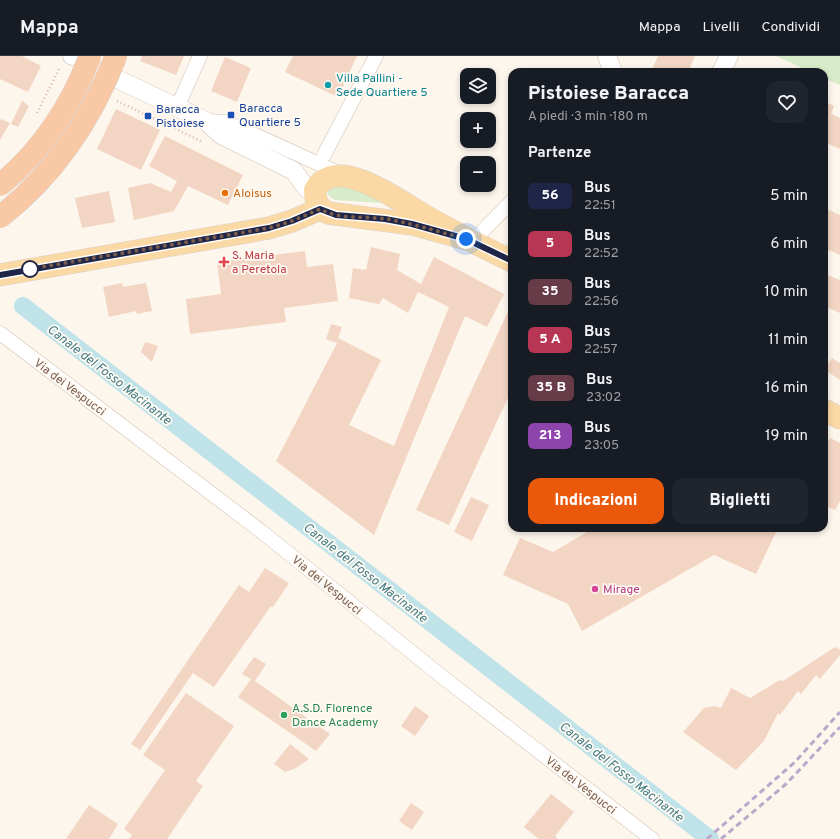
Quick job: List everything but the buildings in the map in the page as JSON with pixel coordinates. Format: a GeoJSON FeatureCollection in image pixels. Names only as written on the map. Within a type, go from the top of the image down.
{"type":"FeatureCollection","features":[{"type":"Feature","properties":{"kind":"highway"},"geometry":{"type":"LineString","coordinates":[[0,185],[22,166],[51,130],[68,104],[90,60]]}},
{"type":"Feature","properties":{"kind":"highway"},"geometry":{"type":"LineString","coordinates":[[0,217],[20,202],[46,176],[73,141],[99,98],[115,66]]}},
{"type":"Feature","properties":{"kind":"main road"},"geometry":{"type":"LineString","coordinates":[[318,202],[317,186],[324,179],[339,176],[349,177],[388,194],[469,240],[508,259]]}},
{"type":"Feature","properties":{"kind":"main road"},"geometry":{"type":"LineString","coordinates":[[318,202],[336,215],[385,219],[412,224],[469,240]]}},
{"type":"Feature","properties":{"kind":"main road"},"geometry":{"type":"LineString","coordinates":[[0,275],[269,228],[292,221],[318,202]]}},
{"type":"Feature","properties":{"kind":"main road"},"geometry":{"type":"LineString","coordinates":[[828,412],[840,418]]}},
{"type":"Feature","properties":{"kind":"street"},"geometry":{"type":"LineString","coordinates":[[177,108],[200,56]]}},
{"type":"Feature","properties":{"kind":"street"},"geometry":{"type":"LineString","coordinates":[[324,154],[376,56]]}},
{"type":"Feature","properties":{"kind":"street"},"geometry":{"type":"LineString","coordinates":[[606,56],[611,68]]}},
{"type":"Feature","properties":{"kind":"street"},"geometry":{"type":"LineString","coordinates":[[723,68],[729,56]]}},
{"type":"Feature","properties":{"kind":"street"},"geometry":{"type":"LineString","coordinates":[[0,194],[9,187],[38,156],[58,129],[74,100],[90,60]]}},
{"type":"Feature","properties":{"kind":"street"},"geometry":{"type":"LineString","coordinates":[[115,66],[177,108],[206,121],[221,135],[294,171],[318,202]]}},
{"type":"Feature","properties":{"kind":"street"},"geometry":{"type":"LineString","coordinates":[[206,121],[228,122],[300,154],[333,172],[349,177]]}},
{"type":"Feature","properties":{"kind":"street"},"geometry":{"type":"LineString","coordinates":[[469,240],[508,205]]}},
{"type":"Feature","properties":{"kind":"street","name":"Via dei Vespucci"},"geometry":{"type":"LineString","coordinates":[[0,333],[262,532],[445,680],[649,837]]}},
{"type":"Feature","properties":{"kind":"path"},"geometry":{"type":"LineString","coordinates":[[35,117],[69,58]]}},
{"type":"Feature","properties":{"kind":"path"},"geometry":{"type":"LineString","coordinates":[[111,98],[204,143]]}},
{"type":"Feature","properties":{"kind":"green space"},"geometry":{"type":"Polygon","coordinates":[[[776,56],[840,56],[840,85],[828,80],[828,68],[802,68],[776,56]]]}},
{"type":"Feature","properties":{"kind":"green space"},"geometry":{"type":"Polygon","coordinates":[[[336,181],[384,201],[384,203],[335,200],[329,196],[326,190],[336,181]]]}},
{"type":"Feature","properties":{"kind":"waterway","name":"Canale del Fosso Macinante"},"geometry":{"type":"LineString","coordinates":[[23,306],[710,839]]}},
{"type":"Feature","properties":{"kind":"railway"},"geometry":{"type":"LineString","coordinates":[[707,839],[795,762],[840,712]]}},
{"type":"Feature","properties":{"kind":"railway"},"geometry":{"type":"LineString","coordinates":[[721,839],[786,784],[840,727]]}},
{"type":"Feature","properties":{"kind":"bus line","name":"56"},"geometry":{"type":"LineString","coordinates":[[0,275],[269,228],[292,221],[320,209],[336,215],[385,219],[412,224],[466,239],[508,259]]}},
{"type":"Feature","properties":{"kind":"place","name":"Villa Pallini - Sede Quartiere 5"},"geometry":{"type":"Point","coordinates":[328,85]}},
{"type":"Feature","properties":{"kind":"place","name":"Baracca Quartiere 5"},"geometry":{"type":"Point","coordinates":[231,115]}},
{"type":"Feature","properties":{"kind":"place","name":"Baracca Pistoiese"},"geometry":{"type":"Point","coordinates":[148,116]}},
{"type":"Feature","properties":{"kind":"place","name":"Aloisus"},"geometry":{"type":"Point","coordinates":[225,193]}},
{"type":"Feature","properties":{"kind":"place","name":"S. Maria a Peretola"},"geometry":{"type":"Point","coordinates":[224,262]}},
{"type":"Feature","properties":{"kind":"place","name":"Mirage"},"geometry":{"type":"Point","coordinates":[595,589]}},
{"type":"Feature","properties":{"kind":"place","name":"A.S.D. Florence Dance Academy"},"geometry":{"type":"Point","coordinates":[284,715]}},
{"type":"Feature","properties":{"kind":"route"},"geometry":{"type":"LineString","coordinates":[[30,269],[269,228],[292,221],[320,209],[336,215],[385,219],[412,224],[466,239]]}}]}
